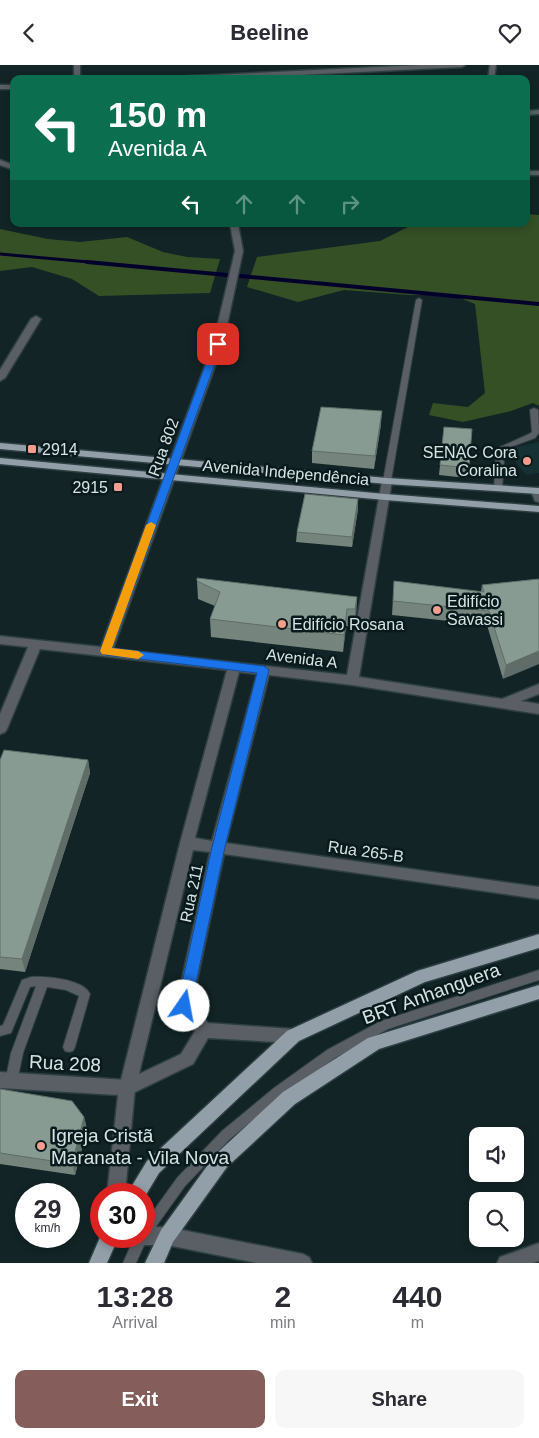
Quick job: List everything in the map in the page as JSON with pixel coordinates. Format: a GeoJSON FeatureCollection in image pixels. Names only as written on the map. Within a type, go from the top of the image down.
{"type":"FeatureCollection","features":[{"type":"Feature","properties":{"kind":"main road","name":"Avenida Independência"},"geometry":{"type":"LineString","coordinates":[[0,446],[538,493]]}},
{"type":"Feature","properties":{"kind":"main road","name":"Avenida Independência"},"geometry":{"type":"LineString","coordinates":[[0,461],[385,497],[539,509]]}},
{"type":"Feature","properties":{"kind":"main road"},"geometry":{"type":"LineString","coordinates":[[143,1183],[153,1167],[293,1036],[422,976],[539,941]]}},
{"type":"Feature","properties":{"kind":"main road"},"geometry":{"type":"LineString","coordinates":[[154,1263],[167,1236],[221,1161],[289,1098],[374,1043],[539,991]]}},
{"type":"Feature","properties":{"kind":"main road"},"geometry":{"type":"LineString","coordinates":[[98,1263],[105,1248]]}},
{"type":"Feature","properties":{"kind":"street"},"geometry":{"type":"LineString","coordinates":[[230,75],[462,65]]}},
{"type":"Feature","properties":{"kind":"street","name":"Rua 802"},"geometry":{"type":"LineString","coordinates":[[106,651],[218,344],[239,251],[235,227]]}},
{"type":"Feature","properties":{"kind":"street"},"geometry":{"type":"LineString","coordinates":[[0,378],[36,319]]}},
{"type":"Feature","properties":{"kind":"street"},"geometry":{"type":"LineString","coordinates":[[352,680],[387,481]]}},
{"type":"Feature","properties":{"kind":"street","name":"Avenida A"},"geometry":{"type":"LineString","coordinates":[[0,640],[352,680],[539,709]]}},
{"type":"Feature","properties":{"kind":"street"},"geometry":{"type":"LineString","coordinates":[[0,729],[36,644]]}},
{"type":"Feature","properties":{"kind":"street","name":"Rua 211"},"geometry":{"type":"LineString","coordinates":[[117,1183],[127,1088],[187,843],[234,666]]}},
{"type":"Feature","properties":{"kind":"street","name":"Rua 211"},"geometry":{"type":"LineString","coordinates":[[204,1030],[184,1006],[218,847],[264,670]]}},
{"type":"Feature","properties":{"kind":"street"},"geometry":{"type":"LineString","coordinates":[[504,703],[539,689]]}},
{"type":"Feature","properties":{"kind":"street","name":"Rua 265-B"},"geometry":{"type":"LineString","coordinates":[[187,843],[539,893]]}},
{"type":"Feature","properties":{"kind":"street"},"geometry":{"type":"LineString","coordinates":[[127,1088],[187,1059],[204,1030],[293,1036]]}},
{"type":"Feature","properties":{"kind":"street","name":"Rua 208"},"geometry":{"type":"LineString","coordinates":[[5,1081],[127,1088]]}},
{"type":"Feature","properties":{"kind":"street"},"geometry":{"type":"LineString","coordinates":[[155,1236],[167,1236],[303,1263]]}},
{"type":"Feature","properties":{"kind":"street"},"geometry":{"type":"LineString","coordinates":[[506,1263],[539,1252]]}},
{"type":"Feature","properties":{"kind":"lane"},"geometry":{"type":"LineString","coordinates":[[387,481],[419,300]]}},
{"type":"Feature","properties":{"kind":"lane"},"geometry":{"type":"LineString","coordinates":[[498,489],[500,452],[502,448],[532,436],[536,432],[534,410]]}},
{"type":"Feature","properties":{"kind":"lane","name":"BRT Anhanguera"},"geometry":{"type":"LineString","coordinates":[[155,1217],[181,1182],[226,1135],[278,1092],[331,1053],[385,1025],[539,975]]}},
{"type":"Feature","properties":{"kind":"lane"},"geometry":{"type":"LineString","coordinates":[[0,1031],[7,1029],[26,983],[30,981],[43,982],[78,988],[85,994],[69,1047]]}},
{"type":"Feature","properties":{"kind":"lane"},"geometry":{"type":"LineString","coordinates":[[5,1081],[43,982]]}},
{"type":"Feature","properties":{"kind":"lane","name":"BRT Anhanguera"},"geometry":{"type":"LineString","coordinates":[[129,1263],[136,1248]]}},
{"type":"Feature","properties":{"kind":"shaded area","name":"SENAC Cora Coralina"},"geometry":{"type":"Polygon","coordinates":[[[539,442],[539,473],[526,475],[506,449],[539,442]]]}},
{"type":"Feature","properties":{"kind":"green space"},"geometry":{"type":"Polygon","coordinates":[[[530,214],[539,215],[539,406],[533,403],[511,411],[463,422],[429,415],[433,403],[468,407],[485,393],[475,304],[453,295],[409,295],[344,290],[298,302],[247,287],[257,257],[380,241],[408,227],[530,227],[530,214]]]}},
{"type":"Feature","properties":{"kind":"green space"},"geometry":{"type":"Polygon","coordinates":[[[0,229],[48,239],[80,242],[127,237],[163,252],[187,257],[220,259],[210,293],[99,296],[72,279],[32,267],[0,271],[0,229]]]}},
{"type":"Feature","properties":{"kind":"building"},"geometry":{"type":"Polygon","coordinates":[[[321,407],[382,411],[375,456],[312,451],[321,407]]]}},
{"type":"Feature","properties":{"kind":"building"},"geometry":{"type":"Polygon","coordinates":[[[444,427],[472,429],[469,468],[440,465],[444,427]]]}},
{"type":"Feature","properties":{"kind":"building"},"geometry":{"type":"Polygon","coordinates":[[[305,494],[358,499],[352,537],[297,532],[305,494]]]}},
{"type":"Feature","properties":{"kind":"building"},"geometry":{"type":"Polygon","coordinates":[[[197,578],[357,597],[355,609],[347,609],[344,635],[210,619],[220,592],[197,581],[197,578]]]}},
{"type":"Feature","properties":{"kind":"building"},"geometry":{"type":"Polygon","coordinates":[[[539,579],[539,651],[506,665],[489,611],[393,601],[394,581],[484,592],[482,585],[539,579]]]}},
{"type":"Feature","properties":{"kind":"building"},"geometry":{"type":"Polygon","coordinates":[[[4,750],[88,760],[22,959],[0,957],[0,760],[4,750]]]}},
{"type":"Feature","properties":{"kind":"building","name":"Igreja Cristã Maranata - Vila Nova"},"geometry":{"type":"Polygon","coordinates":[[[0,1089],[72,1101],[84,1117],[72,1164],[0,1153],[0,1089]]]}},
{"type":"Feature","properties":{"kind":"waterway"},"geometry":{"type":"LineString","coordinates":[[0,254],[100,263]]}},
{"type":"Feature","properties":{"kind":"waterway"},"geometry":{"type":"LineString","coordinates":[[87,262],[227,275]]}},
{"type":"Feature","properties":{"kind":"waterway"},"geometry":{"type":"LineString","coordinates":[[240,276],[539,304]]}},
{"type":"Feature","properties":{"kind":"slow traffic"},"geometry":{"type":"LineString","coordinates":[[138,655],[106,651],[151,525]]}},
{"type":"Feature","properties":{"kind":"place","name":"2914"},"geometry":{"type":"Point","coordinates":[32,449]}},
{"type":"Feature","properties":{"kind":"place","name":"SENAC Cora Coralina"},"geometry":{"type":"Point","coordinates":[527,461]}},
{"type":"Feature","properties":{"kind":"place","name":"2915"},"geometry":{"type":"Point","coordinates":[118,487]}},
{"type":"Feature","properties":{"kind":"place","name":"Edifício Savassi"},"geometry":{"type":"Point","coordinates":[437,610]}},
{"type":"Feature","properties":{"kind":"place","name":"Edifício Rosana"},"geometry":{"type":"Point","coordinates":[282,624]}},
{"type":"Feature","properties":{"kind":"place","name":"Igreja Cristã Maranata - Vila Nova"},"geometry":{"type":"Point","coordinates":[41,1146]}},
{"type":"Feature","properties":{"kind":"route"},"geometry":{"type":"LineString","coordinates":[[184,1006],[218,847],[264,670],[106,651],[218,344]]}}]}
